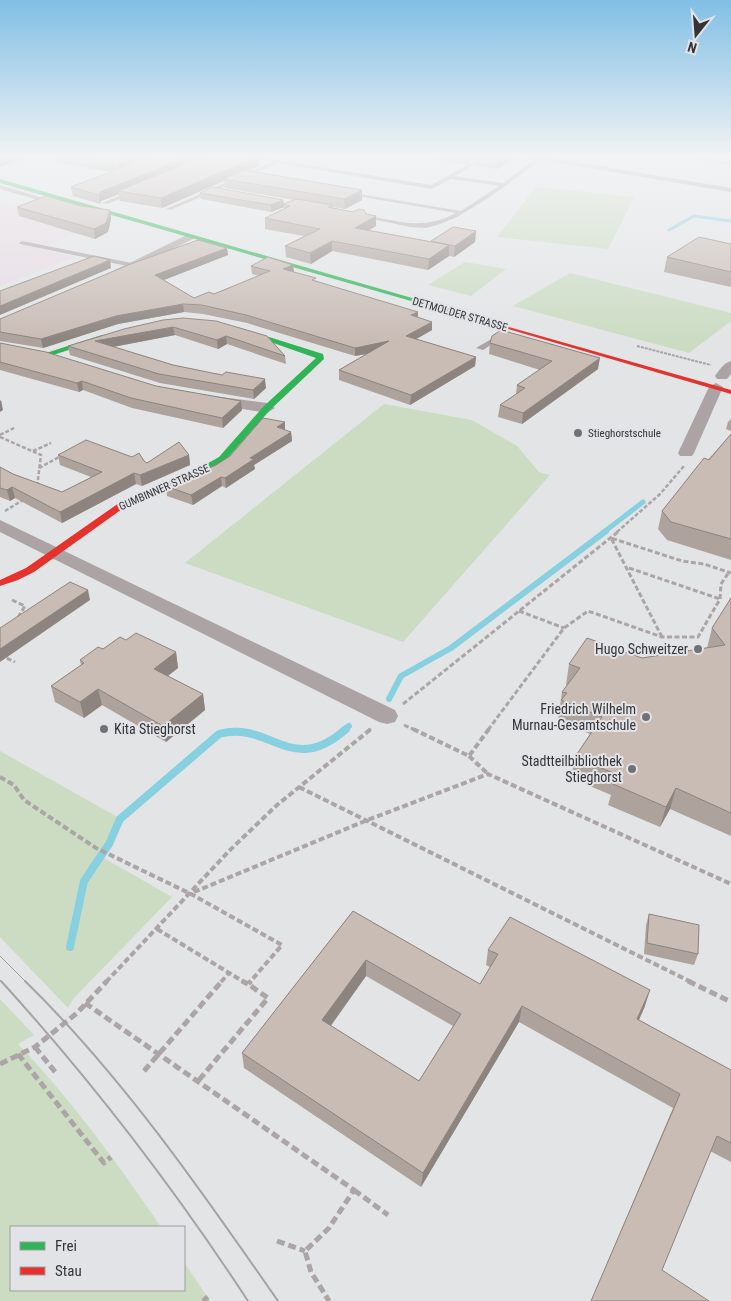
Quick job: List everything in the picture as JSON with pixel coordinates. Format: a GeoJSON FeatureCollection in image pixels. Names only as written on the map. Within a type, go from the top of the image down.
{"type":"FeatureCollection","features":[{"type":"Feature","properties":{"kind":"main road","name":"DETMOLDER STRASSE"},"geometry":{"type":"LineString","coordinates":[[134,218],[189,237],[512,329],[723,376],[731,392]]}},
{"type":"Feature","properties":{"kind":"main road","name":"DETMOLDER STRASSE"},"geometry":{"type":"LineString","coordinates":[[145,218],[650,356]]}},
{"type":"Feature","properties":{"kind":"main road"},"geometry":{"type":"LineString","coordinates":[[189,237],[203,232]]}},
{"type":"Feature","properties":{"kind":"main road","name":"GUMBINNER STRASSE"},"geometry":{"type":"LineString","coordinates":[[0,583],[10,581],[121,504],[208,468],[232,450],[267,408],[299,381],[320,356],[226,325]]}},
{"type":"Feature","properties":{"kind":"main road"},"geometry":{"type":"LineString","coordinates":[[47,354],[118,333]]}},
{"type":"Feature","properties":{"kind":"street"},"geometry":{"type":"LineString","coordinates":[[108,276],[189,237]]}},
{"type":"Feature","properties":{"kind":"street"},"geometry":{"type":"LineString","coordinates":[[29,351],[70,361]]}},
{"type":"Feature","properties":{"kind":"street"},"geometry":{"type":"LineString","coordinates":[[685,460],[723,376]]}},
{"type":"Feature","properties":{"kind":"street"},"geometry":{"type":"LineString","coordinates":[[202,398],[267,408]]}},
{"type":"Feature","properties":{"kind":"street"},"geometry":{"type":"LineString","coordinates":[[0,525],[51,552],[387,716]]}},
{"type":"Feature","properties":{"kind":"lane"},"geometry":{"type":"LineString","coordinates":[[373,218],[426,226],[445,222],[451,218]]}},
{"type":"Feature","properties":{"kind":"lane"},"geometry":{"type":"LineString","coordinates":[[22,243],[132,265]]}},
{"type":"Feature","properties":{"kind":"lane"},"geometry":{"type":"LineString","coordinates":[[480,348],[512,329]]}},
{"type":"Feature","properties":{"kind":"path"},"geometry":{"type":"LineString","coordinates":[[0,436],[14,428]]}},
{"type":"Feature","properties":{"kind":"path"},"geometry":{"type":"LineString","coordinates":[[0,436],[41,455],[37,492]]}},
{"type":"Feature","properties":{"kind":"path"},"geometry":{"type":"LineString","coordinates":[[33,451],[51,442]]}},
{"type":"Feature","properties":{"kind":"path"},"geometry":{"type":"LineString","coordinates":[[39,468],[64,454]]}},
{"type":"Feature","properties":{"kind":"path"},"geometry":{"type":"LineString","coordinates":[[685,460],[693,470]]}},
{"type":"Feature","properties":{"kind":"path"},"geometry":{"type":"LineString","coordinates":[[0,514],[30,497]]}},
{"type":"Feature","properties":{"kind":"path"},"geometry":{"type":"LineString","coordinates":[[469,756],[564,628],[588,611],[662,637],[698,637],[720,599],[721,584],[730,572],[704,564],[682,561],[611,538],[629,568],[662,637]]}},
{"type":"Feature","properties":{"kind":"path"},"geometry":{"type":"LineString","coordinates":[[629,568],[720,599]]}},
{"type":"Feature","properties":{"kind":"path"},"geometry":{"type":"LineString","coordinates":[[8,598],[25,606],[16,620]]}},
{"type":"Feature","properties":{"kind":"path"},"geometry":{"type":"LineString","coordinates":[[519,611],[564,628]]}},
{"type":"Feature","properties":{"kind":"path"},"geometry":{"type":"LineString","coordinates":[[0,655],[15,662]]}},
{"type":"Feature","properties":{"kind":"path"},"geometry":{"type":"LineString","coordinates":[[387,716],[469,756],[488,774],[731,884]]}},
{"type":"Feature","properties":{"kind":"path"},"geometry":{"type":"LineString","coordinates":[[191,894],[365,821],[488,774]]}},
{"type":"Feature","properties":{"kind":"path"},"geometry":{"type":"LineString","coordinates":[[0,777],[14,785],[24,800],[96,848],[113,854],[191,894],[282,945],[248,984]]}},
{"type":"Feature","properties":{"kind":"path"},"geometry":{"type":"LineString","coordinates":[[299,787],[730,1000]]}},
{"type":"Feature","properties":{"kind":"path"},"geometry":{"type":"LineString","coordinates":[[157,929],[268,998],[199,1080]]}},
{"type":"Feature","properties":{"kind":"path"},"geometry":{"type":"LineString","coordinates":[[144,1071],[229,973]]}},
{"type":"Feature","properties":{"kind":"path"},"geometry":{"type":"LineString","coordinates":[[0,1064],[35,1047],[77,1014],[85,1003],[199,1080],[388,1214]]}},
{"type":"Feature","properties":{"kind":"path"},"geometry":{"type":"LineString","coordinates":[[35,1047],[56,1072]]}},
{"type":"Feature","properties":{"kind":"path"},"geometry":{"type":"LineString","coordinates":[[18,1054],[104,1163],[111,1157]]}},
{"type":"Feature","properties":{"kind":"path"},"geometry":{"type":"LineString","coordinates":[[305,1251],[329,1228],[354,1190]]}},
{"type":"Feature","properties":{"kind":"path"},"geometry":{"type":"LineString","coordinates":[[277,1241],[305,1251]]}},
{"type":"Feature","properties":{"kind":"path"},"geometry":{"type":"LineString","coordinates":[[305,1251],[311,1272],[330,1301]]}},
{"type":"Feature","properties":{"kind":"shaded area"},"geometry":{"type":"Polygon","coordinates":[[[0,218],[95,218],[104,220],[40,249],[76,257],[0,286],[0,218]]]}},
{"type":"Feature","properties":{"kind":"green space"},"geometry":{"type":"Polygon","coordinates":[[[512,218],[624,218],[608,249],[497,237],[512,218]]]}},
{"type":"Feature","properties":{"kind":"green space"},"geometry":{"type":"Polygon","coordinates":[[[465,262],[506,269],[471,296],[428,285],[465,262]]]}},
{"type":"Feature","properties":{"kind":"green space"},"geometry":{"type":"Polygon","coordinates":[[[570,273],[731,313],[731,321],[689,353],[513,306],[570,273]]]}},
{"type":"Feature","properties":{"kind":"green space"},"geometry":{"type":"Polygon","coordinates":[[[384,404],[472,420],[517,446],[539,472],[550,475],[403,642],[185,563],[384,404]]]}},
{"type":"Feature","properties":{"kind":"green space"},"geometry":{"type":"Polygon","coordinates":[[[0,751],[121,819],[102,857],[172,897],[73,999],[68,1008],[0,937],[0,751]]]}},
{"type":"Feature","properties":{"kind":"green space"},"geometry":{"type":"Polygon","coordinates":[[[0,999],[34,1035],[18,1044],[57,1087],[93,1133],[160,1226],[10,1226],[10,1291],[185,1291],[185,1264],[210,1301],[0,1301],[0,999]]]}},
{"type":"Feature","properties":{"kind":"building"},"geometry":{"type":"Polygon","coordinates":[[[54,218],[108,218],[106,223],[94,229],[54,218]]]}},
{"type":"Feature","properties":{"kind":"building"},"geometry":{"type":"Polygon","coordinates":[[[265,218],[373,218],[355,228],[449,245],[429,259],[332,241],[310,253],[285,246],[320,229],[265,218]]]}},
{"type":"Feature","properties":{"kind":"building"},"geometry":{"type":"Polygon","coordinates":[[[453,227],[476,231],[455,246],[431,241],[453,227]]]}},
{"type":"Feature","properties":{"kind":"building"},"geometry":{"type":"Polygon","coordinates":[[[699,237],[731,244],[731,272],[667,257],[699,237]]]}},
{"type":"Feature","properties":{"kind":"building"},"geometry":{"type":"Polygon","coordinates":[[[198,240],[227,248],[155,275],[194,298],[209,292],[214,294],[270,271],[251,266],[268,257],[293,265],[283,269],[316,278],[312,280],[418,312],[411,315],[432,322],[406,336],[476,357],[411,395],[339,370],[389,341],[355,348],[246,315],[202,305],[183,304],[116,316],[41,339],[0,332],[0,319],[128,265],[198,240]]]}},
{"type":"Feature","properties":{"kind":"building"},"geometry":{"type":"Polygon","coordinates":[[[94,256],[110,260],[0,306],[0,291],[94,256]]]}},
{"type":"Feature","properties":{"kind":"building"},"geometry":{"type":"Polygon","coordinates":[[[183,318],[216,321],[267,336],[285,356],[226,336],[217,340],[173,327],[95,341],[173,365],[222,375],[226,372],[265,379],[253,390],[159,374],[68,346],[124,329],[163,320],[183,318]]]}},
{"type":"Feature","properties":{"kind":"building"},"geometry":{"type":"Polygon","coordinates":[[[501,330],[600,358],[523,413],[500,405],[525,388],[517,385],[552,361],[490,343],[492,336],[501,330]]]}},
{"type":"Feature","properties":{"kind":"building"},"geometry":{"type":"Polygon","coordinates":[[[0,343],[46,352],[156,386],[241,401],[222,418],[131,398],[82,381],[77,383],[0,362],[0,343]]]}},
{"type":"Feature","properties":{"kind":"building"},"geometry":{"type":"Polygon","coordinates":[[[263,418],[285,422],[277,427],[291,432],[250,458],[254,459],[225,478],[221,477],[191,495],[166,486],[216,465],[230,456],[263,418]]]}},
{"type":"Feature","properties":{"kind":"building"},"geometry":{"type":"Polygon","coordinates":[[[731,434],[731,539],[671,522],[662,511],[704,458],[709,460],[731,434]]]}},
{"type":"Feature","properties":{"kind":"building"},"geometry":{"type":"Polygon","coordinates":[[[86,440],[132,457],[139,453],[147,463],[179,442],[189,455],[140,475],[134,473],[60,512],[12,487],[7,490],[0,488],[0,467],[13,474],[62,492],[102,472],[58,455],[86,440]]]}},
{"type":"Feature","properties":{"kind":"building"},"geometry":{"type":"Polygon","coordinates":[[[70,582],[88,590],[0,649],[0,628],[70,582]]]}},
{"type":"Feature","properties":{"kind":"building","name":"Friedrich Wilhelm Murnau-Gesamtschule"},"geometry":{"type":"Polygon","coordinates":[[[731,598],[731,813],[676,788],[666,807],[613,784],[618,775],[575,757],[602,717],[561,700],[567,693],[562,692],[580,668],[569,664],[587,638],[642,658],[725,645],[712,628],[731,598]]]}},
{"type":"Feature","properties":{"kind":"building"},"geometry":{"type":"Polygon","coordinates":[[[136,633],[176,652],[154,669],[203,694],[163,726],[98,689],[80,702],[51,686],[84,663],[80,660],[98,647],[103,649],[120,637],[126,640],[136,633]]]}},
{"type":"Feature","properties":{"kind":"building"},"geometry":{"type":"Polygon","coordinates":[[[353,911],[480,984],[498,954],[488,950],[510,917],[650,990],[637,1019],[731,1070],[731,1143],[717,1136],[662,1270],[709,1301],[591,1301],[680,1094],[522,1006],[423,1173],[242,1053],[353,911]],[[366,960],[322,1020],[419,1081],[461,1014],[366,960]]]}},
{"type":"Feature","properties":{"kind":"building"},"geometry":{"type":"Polygon","coordinates":[[[649,914],[699,925],[698,954],[647,943],[649,914]]]}},
{"type":"Feature","properties":{"kind":"waterway"},"geometry":{"type":"LineString","coordinates":[[669,230],[691,218]]}},
{"type":"Feature","properties":{"kind":"waterway"},"geometry":{"type":"LineString","coordinates":[[707,218],[731,221]]}},
{"type":"Feature","properties":{"kind":"waterway"},"geometry":{"type":"LineString","coordinates":[[604,532],[643,502]]}},
{"type":"Feature","properties":{"kind":"waterway"},"geometry":{"type":"LineString","coordinates":[[389,699],[401,676],[451,648],[606,531]]}},
{"type":"Feature","properties":{"kind":"waterway"},"geometry":{"type":"LineString","coordinates":[[344,730],[349,726]]}},
{"type":"Feature","properties":{"kind":"waterway"},"geometry":{"type":"LineString","coordinates":[[70,947],[84,881],[109,844],[120,819],[219,734],[237,732],[253,734],[281,745],[295,748],[310,748],[327,743],[346,729]]}},
{"type":"Feature","properties":{"kind":"tram line"},"geometry":{"type":"LineString","coordinates":[[0,956],[61,1017],[95,1055],[190,1176],[278,1301]]}},
{"type":"Feature","properties":{"kind":"tram line"},"geometry":{"type":"LineString","coordinates":[[1,981],[68,1057],[131,1136],[191,1217],[248,1301]]}},
{"type":"Feature","properties":{"kind":"traffic: fast"},"geometry":{"type":"LineString","coordinates":[[128,218],[455,312]]}},
{"type":"Feature","properties":{"kind":"traffic: fast"},"geometry":{"type":"LineString","coordinates":[[199,472],[222,459],[267,408],[320,359],[320,356],[235,328]]}},
{"type":"Feature","properties":{"kind":"traffic: fast"},"geometry":{"type":"LineString","coordinates":[[47,354],[105,337]]}},
{"type":"Feature","properties":{"kind":"traffic: jam"},"geometry":{"type":"LineString","coordinates":[[455,312],[731,392]]}},
{"type":"Feature","properties":{"kind":"traffic: jam"},"geometry":{"type":"LineString","coordinates":[[0,583],[15,578],[46,560],[108,513],[122,505],[199,472]]}},
{"type":"Feature","properties":{"kind":"place","name":"Stieghorstschule"},"geometry":{"type":"Point","coordinates":[578,433]}},
{"type":"Feature","properties":{"kind":"place","name":"Hugo Schweitzer"},"geometry":{"type":"Point","coordinates":[698,649]}},
{"type":"Feature","properties":{"kind":"place","name":"Friedrich Wilhelm Murnau-Gesamtschule"},"geometry":{"type":"Point","coordinates":[646,717]}},
{"type":"Feature","properties":{"kind":"place","name":"Kita Stieghorst"},"geometry":{"type":"Point","coordinates":[104,729]}},
{"type":"Feature","properties":{"kind":"place","name":"Stadtteilbibliothek Stieghorst"},"geometry":{"type":"Point","coordinates":[632,769]}}]}
